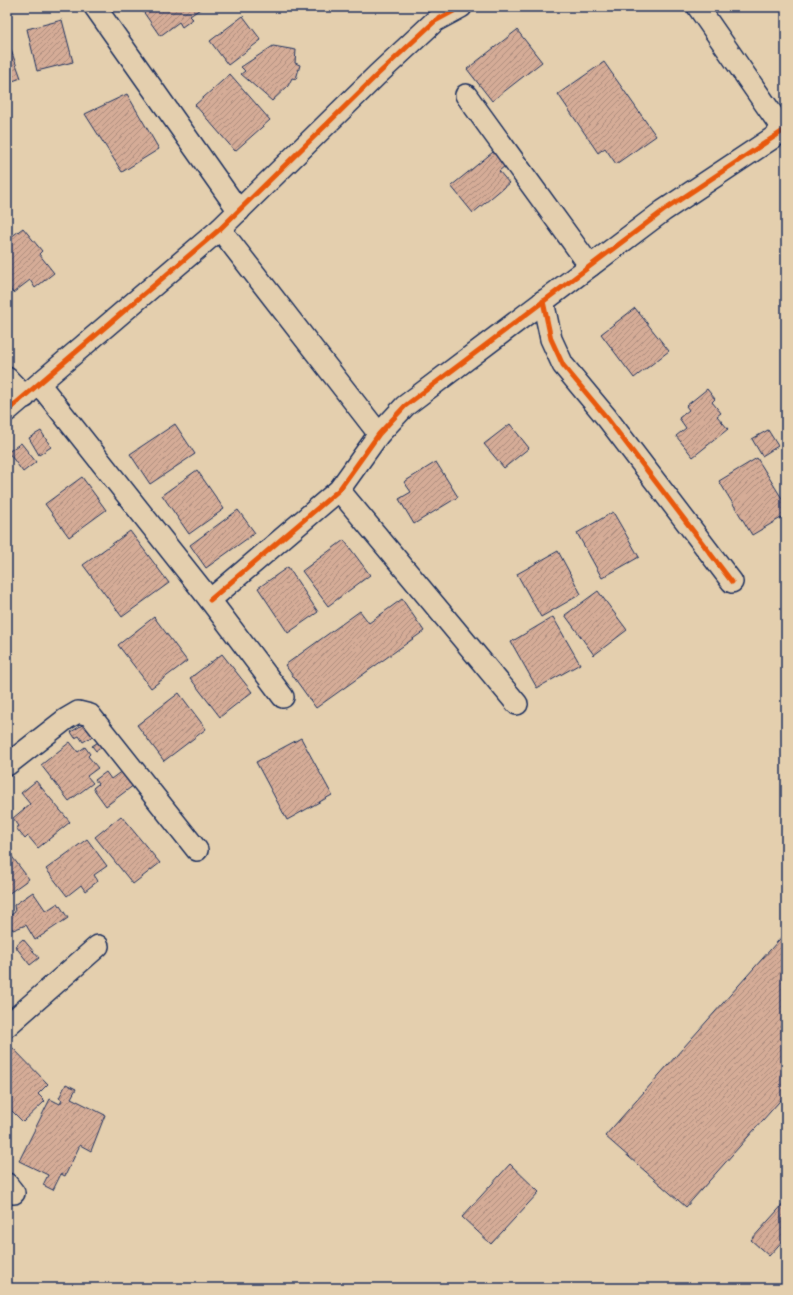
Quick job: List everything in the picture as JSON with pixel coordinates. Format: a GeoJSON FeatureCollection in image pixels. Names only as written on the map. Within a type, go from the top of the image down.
{"type":"FeatureCollection","features":[{"type":"Feature","properties":{"kind":"street"},"geometry":{"type":"LineString","coordinates":[[95,7],[239,211]]}},
{"type":"Feature","properties":{"kind":"street"},"geometry":{"type":"LineString","coordinates":[[7,411],[220,230],[377,75],[435,21],[461,7]]}},
{"type":"Feature","properties":{"kind":"street"},"geometry":{"type":"LineString","coordinates":[[210,600],[340,490],[379,434],[405,406],[663,211],[785,132],[698,7]]}},
{"type":"Feature","properties":{"kind":"street"},"geometry":{"type":"LineString","coordinates":[[466,95],[590,266]]}},
{"type":"Feature","properties":{"kind":"street"},"geometry":{"type":"LineString","coordinates":[[220,230],[379,434]]}},
{"type":"Feature","properties":{"kind":"street"},"geometry":{"type":"LineString","coordinates":[[543,301],[551,339],[562,365],[607,418],[732,582]]}},
{"type":"Feature","properties":{"kind":"street"},"geometry":{"type":"LineString","coordinates":[[7,378],[32,391],[210,600],[283,697]]}},
{"type":"Feature","properties":{"kind":"street"},"geometry":{"type":"LineString","coordinates":[[340,490],[517,704]]}},
{"type":"Feature","properties":{"kind":"street"},"geometry":{"type":"LineString","coordinates":[[7,765],[66,719],[78,712],[90,715],[197,850]]}},
{"type":"Feature","properties":{"kind":"street"},"geometry":{"type":"LineString","coordinates":[[7,1026],[98,946]]}},
{"type":"Feature","properties":{"kind":"building"},"geometry":{"type":"Polygon","coordinates":[[[140,7],[203,7],[190,16],[193,19],[182,27],[179,22],[160,36],[140,7]]]}},
{"type":"Feature","properties":{"kind":"building"},"geometry":{"type":"Polygon","coordinates":[[[243,16],[261,40],[228,65],[210,41],[243,16]]]}},
{"type":"Feature","properties":{"kind":"building"},"geometry":{"type":"Polygon","coordinates":[[[62,20],[73,62],[37,71],[27,29],[62,20]]]}},
{"type":"Feature","properties":{"kind":"building"},"geometry":{"type":"Polygon","coordinates":[[[517,30],[542,62],[492,101],[467,69],[517,30]]]}},
{"type":"Feature","properties":{"kind":"building"},"geometry":{"type":"Polygon","coordinates":[[[7,39],[21,78],[7,83],[7,39]]]}},
{"type":"Feature","properties":{"kind":"building"},"geometry":{"type":"Polygon","coordinates":[[[273,46],[296,50],[295,63],[300,65],[296,79],[292,78],[288,86],[272,101],[241,74],[245,71],[241,67],[273,46]]]}},
{"type":"Feature","properties":{"kind":"building"},"geometry":{"type":"Polygon","coordinates":[[[604,62],[656,136],[616,164],[605,148],[598,153],[558,94],[604,62]]]}},
{"type":"Feature","properties":{"kind":"building"},"geometry":{"type":"Polygon","coordinates":[[[230,74],[270,120],[235,151],[195,105],[230,74]]]}},
{"type":"Feature","properties":{"kind":"building"},"geometry":{"type":"Polygon","coordinates":[[[127,94],[159,149],[122,172],[85,114],[127,94]]]}},
{"type":"Feature","properties":{"kind":"building"},"geometry":{"type":"Polygon","coordinates":[[[493,152],[505,166],[499,171],[509,183],[473,213],[451,186],[493,152]]]}},
{"type":"Feature","properties":{"kind":"building"},"geometry":{"type":"Polygon","coordinates":[[[23,228],[42,251],[39,254],[54,273],[35,288],[30,280],[13,293],[7,285],[7,240],[23,228]]]}},
{"type":"Feature","properties":{"kind":"building"},"geometry":{"type":"Polygon","coordinates":[[[635,308],[669,351],[634,378],[601,334],[635,308]]]}},
{"type":"Feature","properties":{"kind":"building"},"geometry":{"type":"Polygon","coordinates":[[[707,389],[715,399],[712,402],[721,413],[717,416],[728,429],[693,457],[676,436],[686,428],[679,418],[689,410],[686,406],[707,389]]]}},
{"type":"Feature","properties":{"kind":"building"},"geometry":{"type":"Polygon","coordinates":[[[175,424],[195,454],[150,484],[130,454],[175,424]]]}},
{"type":"Feature","properties":{"kind":"building"},"geometry":{"type":"Polygon","coordinates":[[[510,424],[529,448],[504,468],[484,444],[510,424]]]}},
{"type":"Feature","properties":{"kind":"building"},"geometry":{"type":"Polygon","coordinates":[[[768,430],[778,446],[762,456],[752,439],[768,430]]]}},
{"type":"Feature","properties":{"kind":"building"},"geometry":{"type":"Polygon","coordinates":[[[41,431],[51,447],[39,455],[29,438],[41,431]]]}},
{"type":"Feature","properties":{"kind":"building"},"geometry":{"type":"Polygon","coordinates":[[[21,443],[36,462],[23,472],[8,452],[21,443]]]}},
{"type":"Feature","properties":{"kind":"building"},"geometry":{"type":"Polygon","coordinates":[[[757,458],[786,505],[786,515],[752,535],[719,481],[757,458]]]}},
{"type":"Feature","properties":{"kind":"building"},"geometry":{"type":"Polygon","coordinates":[[[436,462],[458,497],[414,524],[399,499],[411,492],[404,482],[436,462]]]}},
{"type":"Feature","properties":{"kind":"building"},"geometry":{"type":"Polygon","coordinates":[[[197,470],[224,509],[189,534],[162,495],[197,470]]]}},
{"type":"Feature","properties":{"kind":"building"},"geometry":{"type":"Polygon","coordinates":[[[82,477],[106,510],[69,537],[45,504],[82,477]]]}},
{"type":"Feature","properties":{"kind":"building"},"geometry":{"type":"Polygon","coordinates":[[[238,510],[255,533],[206,568],[190,545],[238,510]]]}},
{"type":"Feature","properties":{"kind":"building"},"geometry":{"type":"Polygon","coordinates":[[[613,512],[639,557],[602,578],[577,533],[613,512]]]}},
{"type":"Feature","properties":{"kind":"building"},"geometry":{"type":"Polygon","coordinates":[[[130,531],[169,583],[122,617],[83,565],[130,531]]]}},
{"type":"Feature","properties":{"kind":"building"},"geometry":{"type":"Polygon","coordinates":[[[344,540],[370,575],[328,606],[302,571],[344,540]]]}},
{"type":"Feature","properties":{"kind":"building"},"geometry":{"type":"Polygon","coordinates":[[[558,551],[581,594],[541,617],[517,574],[558,551]]]}},
{"type":"Feature","properties":{"kind":"building"},"geometry":{"type":"Polygon","coordinates":[[[288,567],[318,612],[288,633],[258,588],[288,567]]]}},
{"type":"Feature","properties":{"kind":"building"},"geometry":{"type":"Polygon","coordinates":[[[598,591],[627,630],[594,655],[565,615],[598,591]]]}},
{"type":"Feature","properties":{"kind":"building"},"geometry":{"type":"Polygon","coordinates":[[[402,599],[424,631],[316,708],[285,665],[360,611],[369,623],[402,599]]]}},
{"type":"Feature","properties":{"kind":"building"},"geometry":{"type":"Polygon","coordinates":[[[154,617],[187,661],[151,688],[118,645],[154,617]]]}},
{"type":"Feature","properties":{"kind":"building"},"geometry":{"type":"Polygon","coordinates":[[[553,617],[580,664],[537,688],[511,642],[553,617]]]}},
{"type":"Feature","properties":{"kind":"building"},"geometry":{"type":"Polygon","coordinates":[[[222,654],[252,692],[220,717],[190,678],[222,654]]]}},
{"type":"Feature","properties":{"kind":"building"},"geometry":{"type":"Polygon","coordinates":[[[179,693],[206,729],[164,761],[137,725],[179,693]]]}},
{"type":"Feature","properties":{"kind":"building"},"geometry":{"type":"Polygon","coordinates":[[[87,722],[96,734],[83,742],[79,736],[75,738],[71,732],[87,722]]]}},
{"type":"Feature","properties":{"kind":"building"},"geometry":{"type":"Polygon","coordinates":[[[301,738],[332,795],[287,820],[256,762],[301,738]]]}},
{"type":"Feature","properties":{"kind":"building"},"geometry":{"type":"Polygon","coordinates":[[[103,739],[110,750],[106,753],[102,747],[96,751],[92,746],[103,739]]]}},
{"type":"Feature","properties":{"kind":"building"},"geometry":{"type":"Polygon","coordinates":[[[70,742],[78,752],[85,747],[90,754],[88,756],[98,768],[87,776],[93,783],[69,801],[41,765],[70,742]]]}},
{"type":"Feature","properties":{"kind":"building"},"geometry":{"type":"Polygon","coordinates":[[[127,767],[138,782],[106,806],[93,788],[98,784],[95,780],[106,772],[111,779],[127,767]]]}},
{"type":"Feature","properties":{"kind":"building"},"geometry":{"type":"Polygon","coordinates":[[[36,781],[70,822],[38,848],[28,836],[25,839],[16,828],[19,826],[13,818],[30,804],[21,793],[36,781]]]}},
{"type":"Feature","properties":{"kind":"building"},"geometry":{"type":"Polygon","coordinates":[[[121,816],[160,863],[133,884],[95,837],[121,816]]]}},
{"type":"Feature","properties":{"kind":"building"},"geometry":{"type":"Polygon","coordinates":[[[87,839],[107,866],[94,875],[98,881],[85,891],[81,885],[67,896],[46,869],[87,839]]]}},
{"type":"Feature","properties":{"kind":"building"},"geometry":{"type":"Polygon","coordinates":[[[7,850],[29,879],[8,894],[7,894],[7,850]]]}},
{"type":"Feature","properties":{"kind":"building"},"geometry":{"type":"Polygon","coordinates":[[[33,892],[46,911],[58,903],[68,918],[35,940],[26,925],[13,930],[7,920],[7,918],[15,912],[14,905],[33,892]]]}},
{"type":"Feature","properties":{"kind":"building"},"geometry":{"type":"Polygon","coordinates":[[[786,932],[786,1094],[686,1207],[605,1136],[786,932]]]}},
{"type":"Feature","properties":{"kind":"building"},"geometry":{"type":"Polygon","coordinates":[[[23,939],[39,958],[30,965],[15,946],[23,939]]]}},
{"type":"Feature","properties":{"kind":"building"},"geometry":{"type":"Polygon","coordinates":[[[9,1044],[48,1084],[38,1094],[45,1101],[23,1122],[7,1106],[7,1046],[9,1044]]]}},
{"type":"Feature","properties":{"kind":"building"},"geometry":{"type":"Polygon","coordinates":[[[66,1084],[76,1089],[71,1098],[105,1115],[91,1151],[80,1145],[65,1176],[61,1174],[53,1190],[43,1185],[48,1175],[19,1161],[50,1099],[60,1104],[62,1100],[59,1098],[66,1084]]]}},
{"type":"Feature","properties":{"kind":"building"},"geometry":{"type":"Polygon","coordinates":[[[510,1164],[539,1192],[491,1244],[462,1217],[510,1164]]]}},
{"type":"Feature","properties":{"kind":"building"},"geometry":{"type":"Polygon","coordinates":[[[786,1201],[786,1237],[769,1256],[751,1240],[786,1201]]]}},
{"type":"Feature","properties":{"kind":"cycle path"},"geometry":{"type":"LineString","coordinates":[[7,411],[220,229],[377,75],[435,21],[461,7]]}},
{"type":"Feature","properties":{"kind":"cycle path"},"geometry":{"type":"LineString","coordinates":[[210,600],[339,490],[379,434],[405,406],[663,211],[783,131]]}},
{"type":"Feature","properties":{"kind":"cycle path"},"geometry":{"type":"LineString","coordinates":[[543,301],[551,339],[563,365],[607,418],[732,582]]}}]}
